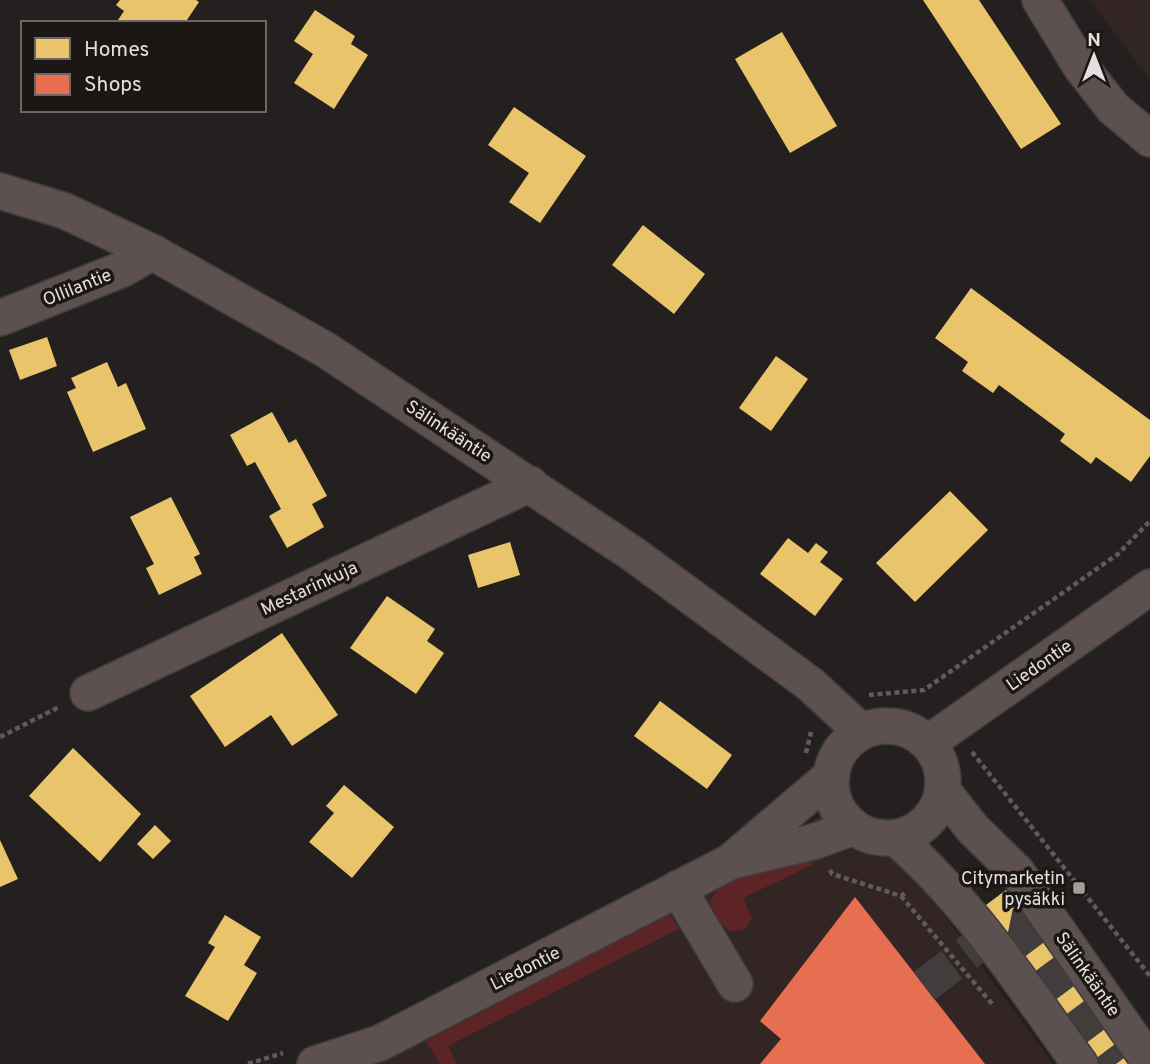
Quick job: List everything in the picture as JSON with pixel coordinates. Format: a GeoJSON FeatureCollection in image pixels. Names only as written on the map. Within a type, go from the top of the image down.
{"type":"FeatureCollection","features":[{"type":"Feature","properties":{"kind":"street"},"geometry":{"type":"LineString","coordinates":[[1040,0],[1082,67],[1113,108],[1150,139]]}},
{"type":"Feature","properties":{"kind":"street","name":"Sälinkääntie"},"geometry":{"type":"LineString","coordinates":[[0,191],[65,211],[152,252],[326,350],[633,554],[853,722]]}},
{"type":"Feature","properties":{"kind":"street","name":"Ollilantie"},"geometry":{"type":"LineString","coordinates":[[0,318],[123,269],[152,252]]}},
{"type":"Feature","properties":{"kind":"street","name":"Mestarinkuja"},"geometry":{"type":"LineString","coordinates":[[88,692],[530,484]]}},
{"type":"Feature","properties":{"kind":"street","name":"Liedontie"},"geometry":{"type":"LineString","coordinates":[[940,734],[1150,587]]}},
{"type":"Feature","properties":{"kind":"street"},"geometry":{"type":"LineString","coordinates":[[853,722],[940,734],[938,758],[943,774],[943,791],[937,808],[927,822],[913,832],[896,838],[867,835],[854,827],[836,804],[832,775],[837,758],[847,743],[853,722]]}},
{"type":"Feature","properties":{"kind":"street","name":"Liedontie"},"geometry":{"type":"LineString","coordinates":[[730,862],[832,775]]}},
{"type":"Feature","properties":{"kind":"street","name":"Sälinkääntie"},"geometry":{"type":"LineString","coordinates":[[943,791],[973,829],[1017,872],[1150,1063]]}},
{"type":"Feature","properties":{"kind":"street","name":"Liedontie"},"geometry":{"type":"LineString","coordinates":[[316,1064],[389,1053],[678,888],[730,862],[813,842],[854,827]]}},
{"type":"Feature","properties":{"kind":"street"},"geometry":{"type":"LineString","coordinates":[[896,838],[930,869],[974,916],[1080,1064]]}},
{"type":"Feature","properties":{"kind":"street"},"geometry":{"type":"LineString","coordinates":[[678,888],[735,984]]}},
{"type":"Feature","properties":{"kind":"path"},"geometry":{"type":"LineString","coordinates":[[853,722],[873,692],[925,690],[1118,554],[1150,521]]}},
{"type":"Feature","properties":{"kind":"path"},"geometry":{"type":"LineString","coordinates":[[925,690],[940,734],[1150,976]]}},
{"type":"Feature","properties":{"kind":"path"},"geometry":{"type":"LineString","coordinates":[[0,737],[88,692]]}},
{"type":"Feature","properties":{"kind":"path"},"geometry":{"type":"LineString","coordinates":[[901,896],[999,1013]]}},
{"type":"Feature","properties":{"kind":"shaded area"},"geometry":{"type":"Polygon","coordinates":[[[1090,0],[1150,0],[1150,80],[1090,0]]]}},
{"type":"Feature","properties":{"kind":"shaded area"},"geometry":{"type":"Polygon","coordinates":[[[826,813],[862,842],[895,848],[1053,1064],[297,1064],[725,870],[826,813]]]}},
{"type":"Feature","properties":{"kind":"shaded area"},"geometry":{"type":"Polygon","coordinates":[[[807,853],[814,864],[743,898],[752,918],[745,929],[730,932],[718,920],[710,902],[726,882],[752,869],[807,853]]]}},
{"type":"Feature","properties":{"kind":"shaded area"},"geometry":{"type":"Polygon","coordinates":[[[670,914],[679,929],[448,1046],[457,1064],[440,1064],[426,1041],[670,914]]]}},
{"type":"Feature","properties":{"kind":"building: Homes"},"geometry":{"type":"Polygon","coordinates":[[[120,0],[199,2],[186,21],[117,21],[124,11],[116,5],[120,0]]]}},
{"type":"Feature","properties":{"kind":"building: Homes"},"geometry":{"type":"Polygon","coordinates":[[[923,0],[979,0],[1061,124],[1021,149],[923,0]]]}},
{"type":"Feature","properties":{"kind":"building: Homes"},"geometry":{"type":"Polygon","coordinates":[[[315,10],[355,36],[351,44],[368,55],[334,109],[294,83],[313,54],[294,41],[315,10]]]}},
{"type":"Feature","properties":{"kind":"building: Homes"},"geometry":{"type":"Polygon","coordinates":[[[782,32],[837,126],[790,153],[735,59],[782,32]]]}},
{"type":"Feature","properties":{"kind":"building: Homes"},"geometry":{"type":"Polygon","coordinates":[[[514,107],[586,156],[540,223],[509,202],[529,173],[488,145],[514,107]]]}},
{"type":"Feature","properties":{"kind":"building: Homes"},"geometry":{"type":"Polygon","coordinates":[[[643,225],[705,274],[674,314],[612,265],[643,225]]]}},
{"type":"Feature","properties":{"kind":"building: Homes"},"geometry":{"type":"Polygon","coordinates":[[[971,288],[1150,420],[1150,456],[1131,482],[1096,457],[1091,464],[1060,441],[1065,434],[999,385],[993,393],[962,371],[968,362],[935,338],[971,288]]]}},
{"type":"Feature","properties":{"kind":"building: Homes"},"geometry":{"type":"Polygon","coordinates":[[[47,337],[57,366],[20,380],[9,350],[47,337]]]}},
{"type":"Feature","properties":{"kind":"building: Homes"},"geometry":{"type":"Polygon","coordinates":[[[776,356],[808,379],[771,431],[739,408],[776,356]]]}},
{"type":"Feature","properties":{"kind":"building: Homes"},"geometry":{"type":"Polygon","coordinates":[[[107,362],[118,387],[126,383],[146,429],[93,452],[67,392],[76,388],[71,378],[107,362]]]}},
{"type":"Feature","properties":{"kind":"building: Homes"},"geometry":{"type":"Polygon","coordinates":[[[272,412],[289,443],[296,439],[327,496],[312,504],[324,527],[287,548],[269,516],[281,509],[255,462],[247,466],[230,435],[272,412]]]}},
{"type":"Feature","properties":{"kind":"building: Homes"},"geometry":{"type":"Polygon","coordinates":[[[950,491],[988,530],[915,602],[876,563],[950,491]]]}},
{"type":"Feature","properties":{"kind":"building: Homes"},"geometry":{"type":"Polygon","coordinates":[[[171,497],[200,554],[194,557],[202,574],[159,595],[146,568],[154,564],[130,517],[171,497]]]}},
{"type":"Feature","properties":{"kind":"building: Homes"},"geometry":{"type":"Polygon","coordinates":[[[788,538],[808,553],[816,543],[828,552],[820,562],[843,579],[815,616],[760,574],[788,538]]]}},
{"type":"Feature","properties":{"kind":"building: Homes"},"geometry":{"type":"Polygon","coordinates":[[[510,542],[520,575],[478,588],[468,555],[510,542]]]}},
{"type":"Feature","properties":{"kind":"building: Homes"},"geometry":{"type":"Polygon","coordinates":[[[387,596],[435,629],[427,641],[444,653],[416,694],[350,648],[387,596]]]}},
{"type":"Feature","properties":{"kind":"building: Homes"},"geometry":{"type":"Polygon","coordinates":[[[282,633],[338,715],[292,746],[271,715],[225,747],[190,696],[282,633]]]}},
{"type":"Feature","properties":{"kind":"building: Homes"},"geometry":{"type":"Polygon","coordinates":[[[660,701],[732,755],[707,789],[634,736],[660,701]]]}},
{"type":"Feature","properties":{"kind":"building: Homes"},"geometry":{"type":"Polygon","coordinates":[[[73,748],[141,814],[100,862],[29,796],[73,748]]]}},
{"type":"Feature","properties":{"kind":"building: Homes"},"geometry":{"type":"Polygon","coordinates":[[[344,785],[394,827],[352,878],[309,842],[334,813],[326,806],[344,785]]]}},
{"type":"Feature","properties":{"kind":"building: Homes"},"geometry":{"type":"Polygon","coordinates":[[[155,825],[171,841],[153,859],[137,844],[155,825]]]}},
{"type":"Feature","properties":{"kind":"building: Homes"},"geometry":{"type":"Polygon","coordinates":[[[0,840],[18,879],[0,887],[0,840]]]}},
{"type":"Feature","properties":{"kind":"building: Homes"},"geometry":{"type":"Polygon","coordinates":[[[1006,890],[1137,1064],[1098,1064],[982,908],[1006,890]]]}},
{"type":"Feature","properties":{"kind":"building: Homes"},"geometry":{"type":"Polygon","coordinates":[[[225,915],[261,937],[244,965],[257,973],[228,1021],[185,996],[215,947],[208,943],[225,915]]]}},
{"type":"Feature","properties":{"kind":"building: Shops"},"geometry":{"type":"Polygon","coordinates":[[[855,897],[985,1064],[760,1064],[781,1039],[760,1021],[855,897]]]}},
{"type":"Feature","properties":{"kind":"tunnel"},"geometry":{"type":"LineString","coordinates":[[924,986],[1004,925],[1014,927],[1116,1064]]}},
{"type":"Feature","properties":{"kind":"place","name":"Citymarketin pysäkki"},"geometry":{"type":"Point","coordinates":[1079,888]}}]}
